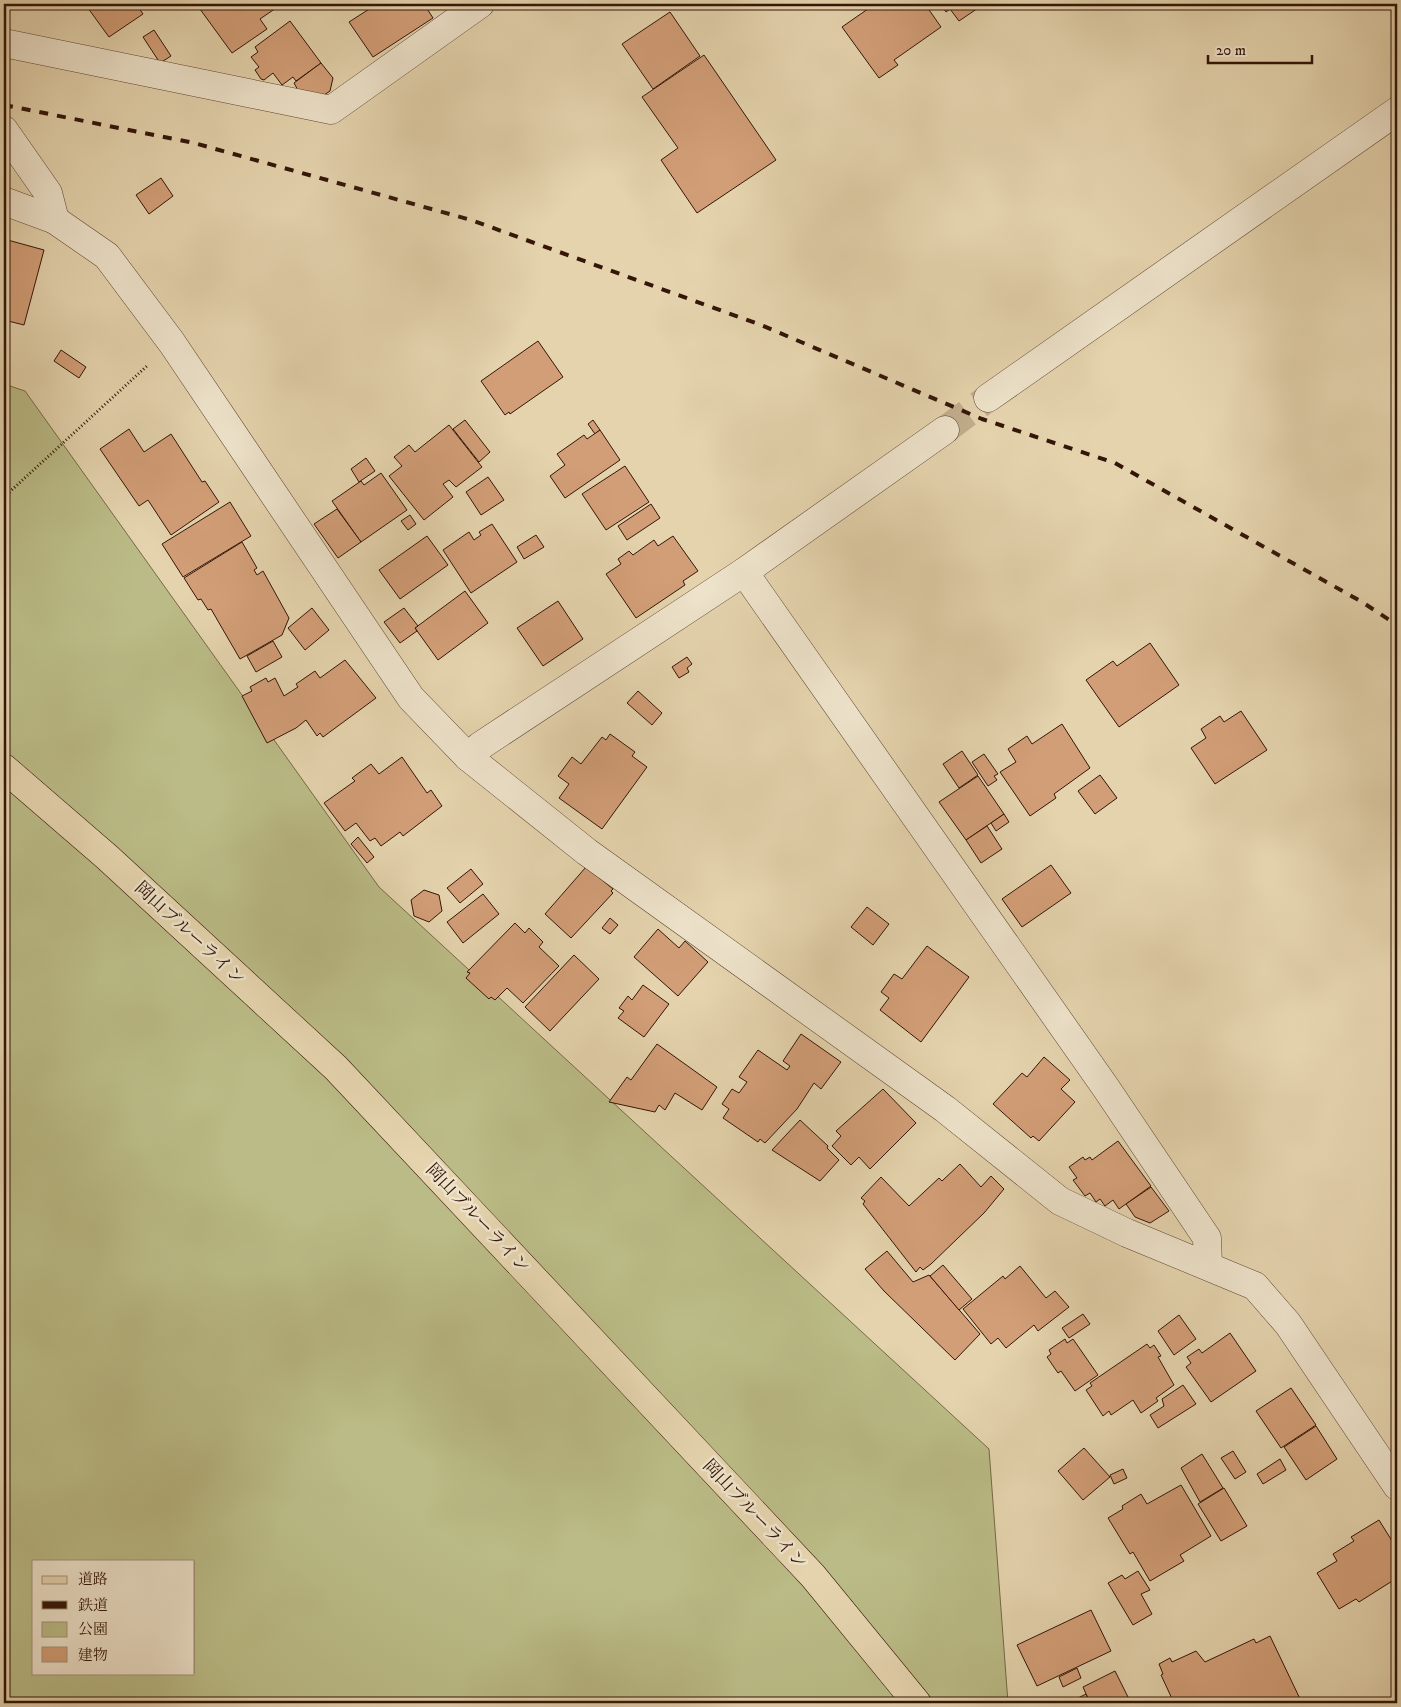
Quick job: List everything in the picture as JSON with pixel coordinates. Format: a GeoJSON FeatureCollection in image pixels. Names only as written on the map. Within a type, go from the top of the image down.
{"type":"FeatureCollection","features":[{"type":"Feature","properties":{"kind":"main road","name":"岡山ブルーライン"},"geometry":{"type":"LineString","coordinates":[[4,768],[107,857],[336,1068],[813,1576],[917,1703]]}},
{"type":"Feature","properties":{"kind":"street"},"geometry":{"type":"LineString","coordinates":[[4,43],[331,110],[480,4]]}},
{"type":"Feature","properties":{"kind":"street"},"geometry":{"type":"LineString","coordinates":[[988,398],[1397,111]]}},
{"type":"Feature","properties":{"kind":"street"},"geometry":{"type":"LineString","coordinates":[[4,130],[48,193],[55,220]]}},
{"type":"Feature","properties":{"kind":"street"},"geometry":{"type":"LineString","coordinates":[[4,201],[55,220],[107,256],[172,343],[412,698],[468,757],[587,852],[945,1109],[1060,1201],[1127,1233],[1255,1286],[1288,1324],[1397,1486]]}},
{"type":"Feature","properties":{"kind":"street"},"geometry":{"type":"LineString","coordinates":[[468,757],[480,746],[744,572],[945,430]]}},
{"type":"Feature","properties":{"kind":"street"},"geometry":{"type":"LineString","coordinates":[[744,572],[1094,1071],[1207,1238],[1208,1265]]}},
{"type":"Feature","properties":{"kind":"path"},"geometry":{"type":"LineString","coordinates":[[4,496],[172,343]]}},
{"type":"Feature","properties":{"kind":"green space"},"geometry":{"type":"Polygon","coordinates":[[[4,384],[25,391],[379,887],[989,1449],[1008,1703],[4,1703],[4,384]]]}},
{"type":"Feature","properties":{"kind":"building"},"geometry":{"type":"Polygon","coordinates":[[[85,4],[136,4],[143,14],[109,37],[85,4]]]}},
{"type":"Feature","properties":{"kind":"building"},"geometry":{"type":"Polygon","coordinates":[[[278,4],[279,6],[260,19],[267,29],[232,53],[197,5],[278,4]]]}},
{"type":"Feature","properties":{"kind":"building"},"geometry":{"type":"Polygon","coordinates":[[[377,4],[424,4],[433,18],[373,57],[349,22],[377,4]]]}},
{"type":"Feature","properties":{"kind":"building"},"geometry":{"type":"Polygon","coordinates":[[[875,4],[925,4],[941,27],[894,60],[898,65],[879,78],[842,27],[875,4]]]}},
{"type":"Feature","properties":{"kind":"building"},"geometry":{"type":"Polygon","coordinates":[[[941,4],[984,4],[959,21],[950,9],[946,12],[941,4]]]}},
{"type":"Feature","properties":{"kind":"building"},"geometry":{"type":"Polygon","coordinates":[[[670,12],[700,56],[653,89],[622,44],[670,12]]]}},
{"type":"Feature","properties":{"kind":"building"},"geometry":{"type":"Polygon","coordinates":[[[290,21],[321,63],[296,81],[293,77],[282,85],[273,73],[264,80],[261,79],[255,70],[259,67],[251,57],[258,52],[255,47],[290,21]]]}},
{"type":"Feature","properties":{"kind":"building"},"geometry":{"type":"Polygon","coordinates":[[[154,30],[171,56],[160,63],[143,37],[154,30]]]}},
{"type":"Feature","properties":{"kind":"building"},"geometry":{"type":"Polygon","coordinates":[[[704,55],[776,160],[697,213],[661,160],[678,148],[642,97],[704,55]]]}},
{"type":"Feature","properties":{"kind":"building"},"geometry":{"type":"Polygon","coordinates":[[[321,63],[333,78],[330,91],[321,97],[300,94],[294,83],[321,63]]]}},
{"type":"Feature","properties":{"kind":"building"},"geometry":{"type":"Polygon","coordinates":[[[161,178],[173,196],[149,214],[136,195],[161,178]]]}},
{"type":"Feature","properties":{"kind":"building"},"geometry":{"type":"Polygon","coordinates":[[[4,239],[44,250],[24,325],[4,320],[4,239]]]}},
{"type":"Feature","properties":{"kind":"building"},"geometry":{"type":"Polygon","coordinates":[[[538,341],[563,377],[510,414],[509,412],[505,415],[481,381],[538,341]]]}},
{"type":"Feature","properties":{"kind":"building"},"geometry":{"type":"Polygon","coordinates":[[[61,350],[86,367],[79,378],[54,361],[61,350]]]}},
{"type":"Feature","properties":{"kind":"building"},"geometry":{"type":"Polygon","coordinates":[[[465,420],[490,452],[479,462],[453,429],[465,420]]]}},
{"type":"Feature","properties":{"kind":"building"},"geometry":{"type":"Polygon","coordinates":[[[593,420],[600,430],[595,434],[588,424],[593,420]]]}},
{"type":"Feature","properties":{"kind":"building"},"geometry":{"type":"Polygon","coordinates":[[[449,425],[482,467],[456,487],[449,480],[443,484],[453,497],[424,520],[389,476],[402,466],[394,457],[409,445],[415,452],[449,425]]]}},
{"type":"Feature","properties":{"kind":"building"},"geometry":{"type":"Polygon","coordinates":[[[129,429],[144,452],[171,434],[202,482],[205,481],[219,502],[171,535],[148,500],[139,506],[100,449],[129,429]]]}},
{"type":"Feature","properties":{"kind":"building"},"geometry":{"type":"Polygon","coordinates":[[[600,430],[620,460],[565,498],[550,476],[565,465],[557,454],[584,435],[587,439],[600,430]]]}},
{"type":"Feature","properties":{"kind":"building"},"geometry":{"type":"Polygon","coordinates":[[[366,458],[375,471],[359,482],[351,469],[366,458]]]}},
{"type":"Feature","properties":{"kind":"building"},"geometry":{"type":"Polygon","coordinates":[[[625,466],[649,502],[606,530],[582,494],[625,466]]]}},
{"type":"Feature","properties":{"kind":"building"},"geometry":{"type":"Polygon","coordinates":[[[381,473],[407,510],[361,542],[332,501],[361,481],[364,485],[381,473]]]}},
{"type":"Feature","properties":{"kind":"building"},"geometry":{"type":"Polygon","coordinates":[[[488,477],[504,500],[481,515],[466,492],[488,477]]]}},
{"type":"Feature","properties":{"kind":"building"},"geometry":{"type":"Polygon","coordinates":[[[230,502],[251,536],[183,577],[162,544],[230,502]]]}},
{"type":"Feature","properties":{"kind":"building"},"geometry":{"type":"Polygon","coordinates":[[[651,504],[660,518],[627,540],[618,526],[651,504]]]}},
{"type":"Feature","properties":{"kind":"building"},"geometry":{"type":"Polygon","coordinates":[[[337,509],[361,542],[338,558],[314,524],[337,509]]]}},
{"type":"Feature","properties":{"kind":"building"},"geometry":{"type":"Polygon","coordinates":[[[410,515],[416,524],[408,530],[401,521],[410,515]]]}},
{"type":"Feature","properties":{"kind":"building"},"geometry":{"type":"Polygon","coordinates":[[[492,524],[517,562],[471,593],[443,550],[469,532],[474,540],[481,535],[479,532],[492,524]]]}},
{"type":"Feature","properties":{"kind":"building"},"geometry":{"type":"Polygon","coordinates":[[[536,535],[544,547],[524,559],[517,547],[536,535]]]}},
{"type":"Feature","properties":{"kind":"building"},"geometry":{"type":"Polygon","coordinates":[[[427,536],[448,565],[400,599],[379,570],[427,536]]]}},
{"type":"Feature","properties":{"kind":"building"},"geometry":{"type":"Polygon","coordinates":[[[673,536],[698,571],[683,581],[685,585],[636,618],[606,574],[621,564],[618,559],[629,551],[633,555],[654,540],[658,546],[673,536]]]}},
{"type":"Feature","properties":{"kind":"building"},"geometry":{"type":"Polygon","coordinates":[[[242,542],[257,568],[254,570],[257,575],[263,571],[289,618],[282,635],[240,659],[211,609],[208,610],[201,599],[198,600],[184,578],[242,542]]]}},
{"type":"Feature","properties":{"kind":"building"},"geometry":{"type":"Polygon","coordinates":[[[465,591],[488,623],[438,660],[415,628],[465,591]]]}},
{"type":"Feature","properties":{"kind":"building"},"geometry":{"type":"Polygon","coordinates":[[[558,601],[583,639],[543,666],[517,628],[558,601]]]}},
{"type":"Feature","properties":{"kind":"building"},"geometry":{"type":"Polygon","coordinates":[[[312,608],[329,630],[305,650],[288,628],[312,608]]]}},
{"type":"Feature","properties":{"kind":"building"},"geometry":{"type":"Polygon","coordinates":[[[404,608],[418,626],[415,628],[417,631],[400,643],[384,622],[404,608]]]}},
{"type":"Feature","properties":{"kind":"building"},"geometry":{"type":"Polygon","coordinates":[[[273,641],[282,657],[256,672],[247,656],[273,641]]]}},
{"type":"Feature","properties":{"kind":"building"},"geometry":{"type":"Polygon","coordinates":[[[1150,643],[1179,685],[1119,727],[1086,680],[1113,661],[1117,666],[1150,643]]]}},
{"type":"Feature","properties":{"kind":"building"},"geometry":{"type":"Polygon","coordinates":[[[687,657],[692,664],[687,668],[689,672],[679,678],[672,667],[687,657]]]}},
{"type":"Feature","properties":{"kind":"building"},"geometry":{"type":"Polygon","coordinates":[[[345,660],[376,698],[323,737],[320,733],[317,736],[306,720],[296,728],[267,743],[242,696],[252,691],[250,687],[266,678],[268,682],[275,678],[284,696],[298,687],[296,684],[315,671],[320,678],[345,660]]]}},
{"type":"Feature","properties":{"kind":"building"},"geometry":{"type":"Polygon","coordinates":[[[638,691],[662,713],[652,725],[627,703],[638,691]]]}},
{"type":"Feature","properties":{"kind":"building"},"geometry":{"type":"Polygon","coordinates":[[[1241,711],[1267,750],[1215,784],[1191,748],[1206,738],[1201,729],[1220,716],[1224,722],[1241,711]]]}},
{"type":"Feature","properties":{"kind":"building"},"geometry":{"type":"Polygon","coordinates":[[[1062,724],[1090,768],[1054,794],[1056,798],[1030,816],[1000,772],[1016,762],[1008,749],[1027,736],[1032,744],[1062,724]]]}},
{"type":"Feature","properties":{"kind":"building"},"geometry":{"type":"Polygon","coordinates":[[[610,734],[635,752],[632,756],[647,767],[602,829],[559,798],[569,784],[558,776],[572,757],[581,764],[602,737],[606,740],[610,734]]]}},
{"type":"Feature","properties":{"kind":"building"},"geometry":{"type":"Polygon","coordinates":[[[962,751],[978,775],[959,788],[943,764],[962,751]]]}},
{"type":"Feature","properties":{"kind":"building"},"geometry":{"type":"Polygon","coordinates":[[[984,754],[998,774],[994,776],[997,780],[988,786],[972,762],[984,754]]]}},
{"type":"Feature","properties":{"kind":"building"},"geometry":{"type":"Polygon","coordinates":[[[402,757],[427,793],[431,790],[442,806],[403,836],[400,832],[381,846],[375,838],[370,841],[356,823],[345,831],[324,803],[355,781],[352,778],[371,764],[379,774],[402,757]]]}},
{"type":"Feature","properties":{"kind":"building"},"geometry":{"type":"Polygon","coordinates":[[[1100,775],[1117,798],[1095,814],[1078,791],[1100,775]]]}},
{"type":"Feature","properties":{"kind":"building"},"geometry":{"type":"Polygon","coordinates":[[[978,776],[1004,814],[966,840],[939,802],[978,776]]]}},
{"type":"Feature","properties":{"kind":"building"},"geometry":{"type":"Polygon","coordinates":[[[1004,814],[1009,822],[996,831],[991,823],[1004,814]]]}},
{"type":"Feature","properties":{"kind":"building"},"geometry":{"type":"Polygon","coordinates":[[[987,826],[1002,849],[981,863],[966,840],[987,826]]]}},
{"type":"Feature","properties":{"kind":"building"},"geometry":{"type":"Polygon","coordinates":[[[358,837],[374,857],[367,863],[351,844],[358,837]]]}},
{"type":"Feature","properties":{"kind":"building"},"geometry":{"type":"Polygon","coordinates":[[[1051,865],[1071,893],[1022,927],[1002,899],[1051,865]]]}},
{"type":"Feature","properties":{"kind":"building"},"geometry":{"type":"Polygon","coordinates":[[[586,867],[613,889],[611,891],[613,893],[571,938],[545,914],[586,867]]]}},
{"type":"Feature","properties":{"kind":"building"},"geometry":{"type":"Polygon","coordinates":[[[471,869],[483,884],[460,903],[447,888],[471,869]]]}},
{"type":"Feature","properties":{"kind":"building"},"geometry":{"type":"Polygon","coordinates":[[[424,890],[439,895],[442,911],[429,922],[414,916],[411,900],[424,890]]]}},
{"type":"Feature","properties":{"kind":"building"},"geometry":{"type":"Polygon","coordinates":[[[483,894],[499,914],[463,943],[447,922],[483,894]]]}},
{"type":"Feature","properties":{"kind":"building"},"geometry":{"type":"Polygon","coordinates":[[[867,907],[889,924],[873,945],[851,927],[867,907]]]}},
{"type":"Feature","properties":{"kind":"building"},"geometry":{"type":"Polygon","coordinates":[[[610,918],[618,925],[610,934],[602,928],[610,918]]]}},
{"type":"Feature","properties":{"kind":"building"},"geometry":{"type":"Polygon","coordinates":[[[515,923],[525,933],[529,928],[543,942],[539,947],[559,966],[523,1003],[507,988],[495,1000],[491,997],[489,999],[466,978],[470,973],[467,972],[515,923]]]}},
{"type":"Feature","properties":{"kind":"building"},"geometry":{"type":"Polygon","coordinates":[[[658,929],[679,948],[685,941],[708,962],[678,996],[634,957],[658,929]]]}},
{"type":"Feature","properties":{"kind":"building"},"geometry":{"type":"Polygon","coordinates":[[[927,946],[969,977],[921,1042],[880,1010],[889,998],[881,992],[894,974],[902,979],[927,946]]]}},
{"type":"Feature","properties":{"kind":"building"},"geometry":{"type":"Polygon","coordinates":[[[574,955],[599,979],[550,1031],[525,1007],[574,955]]]}},
{"type":"Feature","properties":{"kind":"building"},"geometry":{"type":"Polygon","coordinates":[[[643,985],[669,1004],[644,1037],[618,1018],[624,1011],[619,1008],[628,996],[632,1000],[643,985]]]}},
{"type":"Feature","properties":{"kind":"building"},"geometry":{"type":"Polygon","coordinates":[[[801,1034],[841,1062],[821,1089],[814,1083],[797,1109],[765,1143],[760,1139],[758,1142],[723,1118],[729,1109],[722,1104],[732,1089],[739,1093],[747,1082],[739,1077],[758,1050],[787,1070],[790,1066],[783,1061],[801,1034]]]}},
{"type":"Feature","properties":{"kind":"building"},"geometry":{"type":"Polygon","coordinates":[[[657,1044],[717,1087],[702,1110],[675,1093],[665,1110],[659,1105],[655,1112],[609,1102],[627,1077],[631,1080],[657,1044]]]}},
{"type":"Feature","properties":{"kind":"building"},"geometry":{"type":"Polygon","coordinates":[[[1044,1057],[1070,1080],[1061,1089],[1075,1102],[1039,1141],[1033,1136],[1031,1138],[993,1104],[1022,1073],[1027,1077],[1044,1057]]]}},
{"type":"Feature","properties":{"kind":"building"},"geometry":{"type":"Polygon","coordinates":[[[883,1089],[916,1123],[870,1169],[859,1157],[851,1165],[832,1146],[841,1136],[836,1131],[883,1089]]]}},
{"type":"Feature","properties":{"kind":"building"},"geometry":{"type":"Polygon","coordinates":[[[800,1120],[828,1146],[827,1148],[839,1160],[820,1181],[772,1150],[800,1120]]]}},
{"type":"Feature","properties":{"kind":"building"},"geometry":{"type":"Polygon","coordinates":[[[1118,1141],[1151,1186],[1119,1209],[1113,1200],[1105,1206],[1100,1199],[1096,1202],[1090,1193],[1085,1196],[1073,1180],[1077,1178],[1069,1167],[1083,1157],[1085,1160],[1090,1157],[1092,1160],[1118,1141]]]}},
{"type":"Feature","properties":{"kind":"building"},"geometry":{"type":"Polygon","coordinates":[[[960,1164],[981,1187],[991,1176],[1004,1189],[984,1213],[931,1264],[923,1270],[920,1267],[916,1272],[863,1204],[865,1201],[861,1198],[881,1177],[909,1206],[939,1178],[942,1181],[960,1164]]]}},
{"type":"Feature","properties":{"kind":"building"},"geometry":{"type":"Polygon","coordinates":[[[1151,1187],[1169,1211],[1150,1223],[1135,1217],[1126,1204],[1151,1187]]]}},
{"type":"Feature","properties":{"kind":"building"},"geometry":{"type":"Polygon","coordinates":[[[887,1251],[913,1282],[929,1275],[980,1334],[955,1360],[884,1291],[865,1269],[887,1251]]]}},
{"type":"Feature","properties":{"kind":"building"},"geometry":{"type":"Polygon","coordinates":[[[943,1265],[972,1299],[959,1310],[930,1276],[943,1265]]]}},
{"type":"Feature","properties":{"kind":"building"},"geometry":{"type":"Polygon","coordinates":[[[1020,1266],[1046,1298],[1055,1291],[1069,1307],[1038,1331],[1034,1325],[1006,1348],[998,1338],[991,1344],[963,1309],[1003,1276],[1005,1279],[1020,1266]]]}},
{"type":"Feature","properties":{"kind":"building"},"geometry":{"type":"Polygon","coordinates":[[[1083,1314],[1090,1324],[1069,1338],[1062,1328],[1083,1314]]]}},
{"type":"Feature","properties":{"kind":"building"},"geometry":{"type":"Polygon","coordinates":[[[1179,1315],[1196,1339],[1174,1355],[1158,1331],[1179,1315]]]}},
{"type":"Feature","properties":{"kind":"building"},"geometry":{"type":"Polygon","coordinates":[[[1230,1333],[1256,1371],[1211,1402],[1186,1367],[1191,1363],[1187,1357],[1199,1349],[1202,1353],[1230,1333]]]}},
{"type":"Feature","properties":{"kind":"building"},"geometry":{"type":"Polygon","coordinates":[[[1065,1339],[1067,1343],[1073,1339],[1098,1375],[1075,1391],[1061,1371],[1058,1373],[1047,1357],[1051,1354],[1049,1350],[1065,1339]]]}},
{"type":"Feature","properties":{"kind":"building"},"geometry":{"type":"Polygon","coordinates":[[[1147,1344],[1150,1348],[1154,1345],[1161,1356],[1158,1357],[1174,1385],[1156,1398],[1158,1401],[1141,1413],[1133,1400],[1111,1415],[1109,1411],[1103,1416],[1086,1390],[1092,1386],[1090,1383],[1147,1344]]]}},
{"type":"Feature","properties":{"kind":"building"},"geometry":{"type":"Polygon","coordinates":[[[1183,1385],[1196,1404],[1158,1428],[1150,1415],[1164,1406],[1162,1399],[1183,1385]]]}},
{"type":"Feature","properties":{"kind":"building"},"geometry":{"type":"Polygon","coordinates":[[[1291,1388],[1316,1425],[1281,1448],[1256,1411],[1291,1388]]]}},
{"type":"Feature","properties":{"kind":"building"},"geometry":{"type":"Polygon","coordinates":[[[1316,1426],[1337,1459],[1306,1480],[1284,1447],[1316,1426]]]}},
{"type":"Feature","properties":{"kind":"building"},"geometry":{"type":"Polygon","coordinates":[[[1084,1448],[1110,1477],[1083,1500],[1058,1471],[1084,1448]]]}},
{"type":"Feature","properties":{"kind":"building"},"geometry":{"type":"Polygon","coordinates":[[[1233,1451],[1246,1472],[1235,1479],[1221,1458],[1233,1451]]]}},
{"type":"Feature","properties":{"kind":"building"},"geometry":{"type":"Polygon","coordinates":[[[1202,1454],[1223,1488],[1200,1502],[1181,1468],[1202,1454]]]}},
{"type":"Feature","properties":{"kind":"building"},"geometry":{"type":"Polygon","coordinates":[[[1280,1459],[1286,1470],[1263,1484],[1257,1474],[1280,1459]]]}},
{"type":"Feature","properties":{"kind":"building"},"geometry":{"type":"Polygon","coordinates":[[[1123,1469],[1127,1478],[1114,1484],[1110,1475],[1123,1469]]]}},
{"type":"Feature","properties":{"kind":"building"},"geometry":{"type":"Polygon","coordinates":[[[1181,1485],[1211,1536],[1180,1555],[1184,1561],[1150,1581],[1133,1552],[1130,1554],[1108,1518],[1123,1509],[1122,1506],[1141,1494],[1147,1504],[1181,1485]]]}},
{"type":"Feature","properties":{"kind":"building"},"geometry":{"type":"Polygon","coordinates":[[[1224,1488],[1247,1526],[1221,1541],[1198,1504],[1224,1488]]]}},
{"type":"Feature","properties":{"kind":"building"},"geometry":{"type":"Polygon","coordinates":[[[1379,1520],[1397,1549],[1397,1578],[1359,1602],[1356,1599],[1339,1609],[1317,1573],[1337,1561],[1333,1554],[1354,1541],[1351,1537],[1379,1520]]]}},
{"type":"Feature","properties":{"kind":"building"},"geometry":{"type":"Polygon","coordinates":[[[1138,1571],[1150,1590],[1141,1594],[1152,1614],[1133,1625],[1108,1583],[1122,1575],[1125,1579],[1138,1571]]]}},
{"type":"Feature","properties":{"kind":"building"},"geometry":{"type":"Polygon","coordinates":[[[1091,1610],[1111,1651],[1037,1686],[1017,1645],[1091,1610]]]}},
{"type":"Feature","properties":{"kind":"building"},"geometry":{"type":"Polygon","coordinates":[[[1270,1636],[1302,1703],[1174,1703],[1161,1675],[1163,1674],[1159,1664],[1170,1658],[1172,1662],[1196,1651],[1205,1662],[1254,1639],[1256,1643],[1270,1636]]]}},
{"type":"Feature","properties":{"kind":"building"},"geometry":{"type":"Polygon","coordinates":[[[1077,1668],[1081,1678],[1063,1687],[1059,1677],[1077,1668]]]}},
{"type":"Feature","properties":{"kind":"building"},"geometry":{"type":"Polygon","coordinates":[[[1115,1671],[1131,1703],[1090,1703],[1083,1687],[1115,1671]]]}},
{"type":"Feature","properties":{"kind":"building"},"geometry":{"type":"Polygon","coordinates":[[[1086,1694],[1090,1703],[1081,1703],[1078,1698],[1086,1694]]]}},
{"type":"Feature","properties":{"kind":"tunnel"},"geometry":{"type":"LineString","coordinates":[[945,430],[988,398]]}},
{"type":"Feature","properties":{"kind":"railway"},"geometry":{"type":"LineString","coordinates":[[4,105],[194,143],[471,220],[761,325],[982,419],[1115,463],[1362,602],[1397,625]]}}]}
